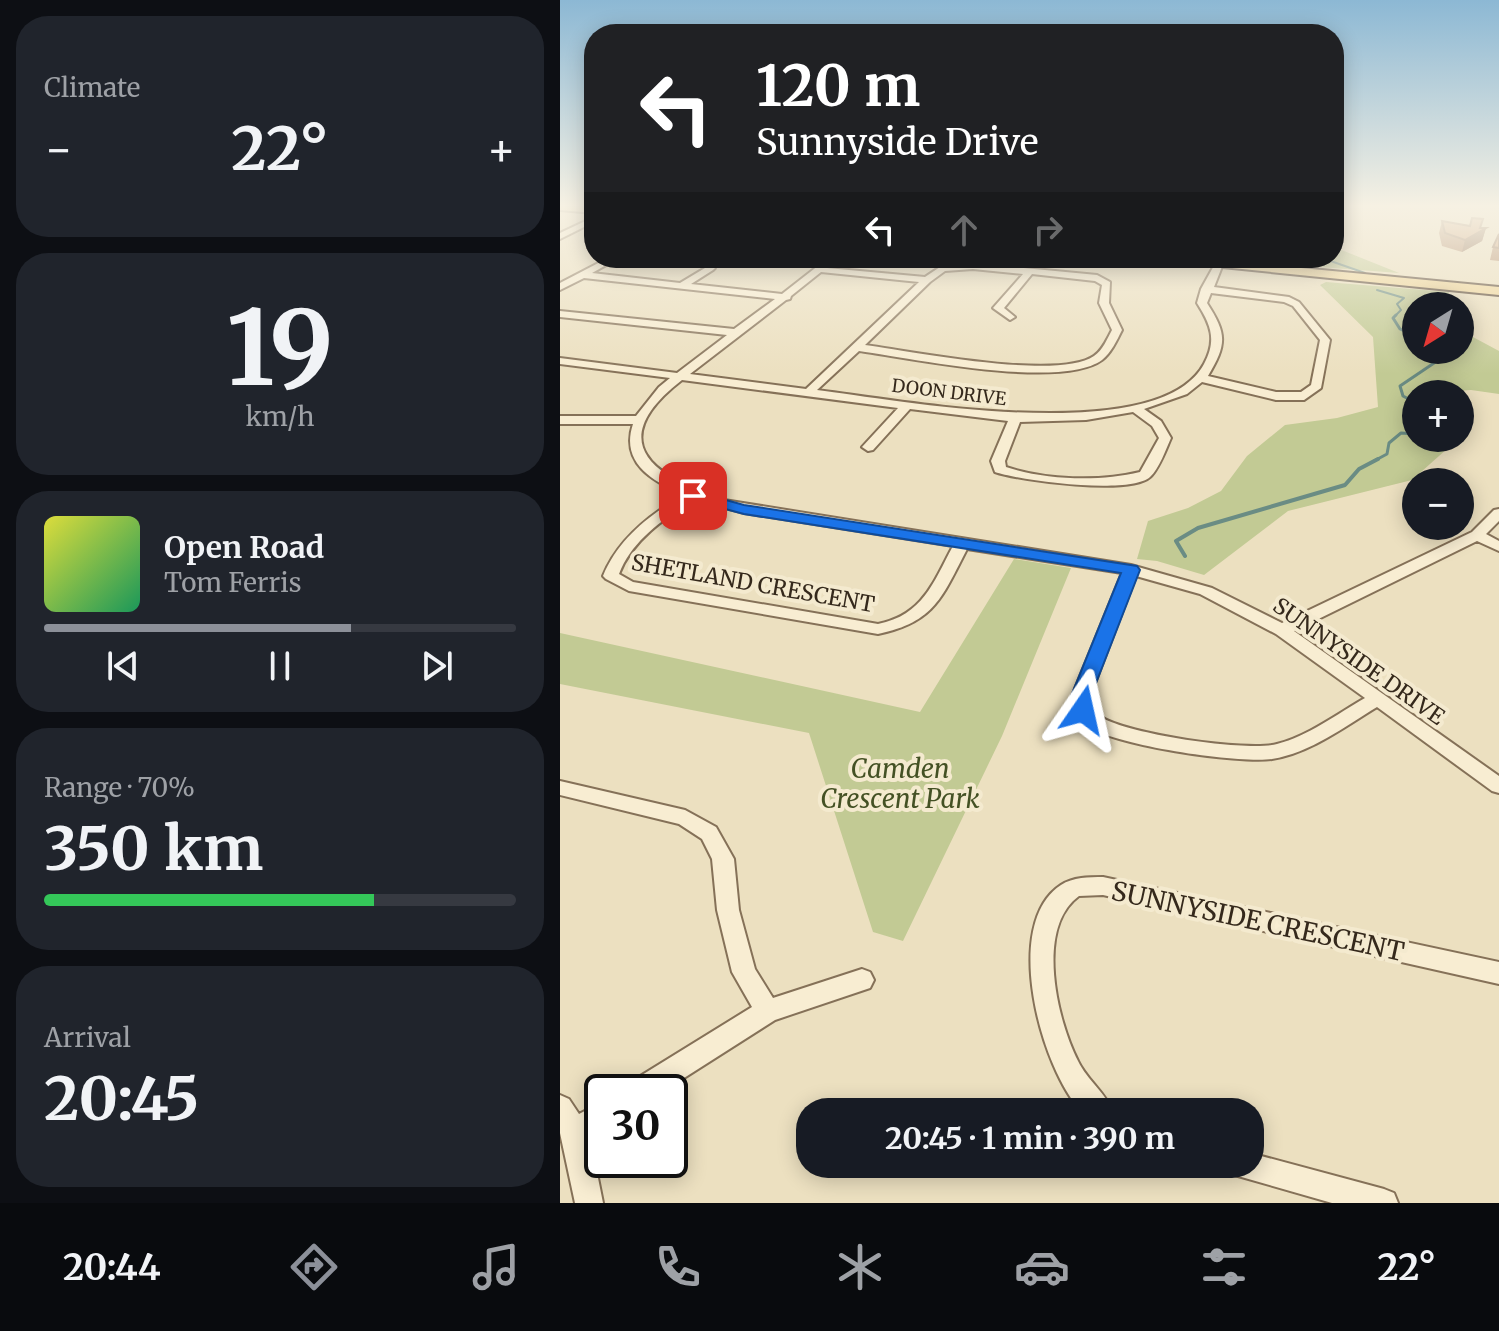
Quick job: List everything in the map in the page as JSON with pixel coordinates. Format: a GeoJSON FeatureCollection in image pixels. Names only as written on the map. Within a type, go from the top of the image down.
{"type":"FeatureCollection","features":[{"type":"Feature","properties":{"kind":"main road"},"geometry":{"type":"LineString","coordinates":[[1260,268],[1499,291]]}},
{"type":"Feature","properties":{"kind":"street"},"geometry":{"type":"LineString","coordinates":[[560,287],[595,268]]}},
{"type":"Feature","properties":{"kind":"street"},"geometry":{"type":"LineString","coordinates":[[681,286],[710,268]]}},
{"type":"Feature","properties":{"kind":"street"},"geometry":{"type":"LineString","coordinates":[[809,392],[927,280],[948,268]]}},
{"type":"Feature","properties":{"kind":"street"},"geometry":{"type":"LineString","coordinates":[[856,347],[1027,368],[1081,365],[1102,355],[1117,330],[1104,303],[1105,281],[1088,276],[996,268]]}},
{"type":"Feature","properties":{"kind":"street"},"geometry":{"type":"LineString","coordinates":[[1206,289],[1286,299],[1296,304],[1325,340],[1317,386],[1304,396],[1276,396],[1201,378],[1213,361],[1218,341],[1218,332],[1202,303],[1206,289],[1217,268]]}},
{"type":"Feature","properties":{"kind":"street"},"geometry":{"type":"LineString","coordinates":[[560,420],[638,420],[655,397],[681,375],[822,270],[927,280]]}},
{"type":"Feature","properties":{"kind":"street"},"geometry":{"type":"LineString","coordinates":[[1010,317],[998,308],[1030,271]]}},
{"type":"Feature","properties":{"kind":"street"},"geometry":{"type":"LineString","coordinates":[[581,275],[787,297]]}},
{"type":"Feature","properties":{"kind":"street"},"geometry":{"type":"LineString","coordinates":[[560,314],[738,333]]}},
{"type":"Feature","properties":{"kind":"street","name":"DOON DRIVE"},"geometry":{"type":"LineString","coordinates":[[560,361],[1015,418],[1058,419],[1137,409],[1201,378]]}},
{"type":"Feature","properties":{"kind":"street"},"geometry":{"type":"LineString","coordinates":[[868,447],[907,405]]}},
{"type":"Feature","properties":{"kind":"street"},"geometry":{"type":"LineString","coordinates":[[1015,418],[998,461],[1000,469],[1027,477],[1121,480],[1145,475],[1165,438],[1157,424],[1137,409]]}},
{"type":"Feature","properties":{"kind":"street","name":"SUNNYSIDE DRIVE"},"geometry":{"type":"LineString","coordinates":[[638,420],[636,440],[644,465],[673,488],[693,496],[744,509],[1131,570],[1206,591],[1282,630],[1499,786]]}},
{"type":"Feature","properties":{"kind":"street","name":"SHETLAND CRESCENT"},"geometry":{"type":"LineString","coordinates":[[693,496],[658,518],[620,556],[611,576],[629,586],[878,629],[910,622],[922,613],[963,542]]}},
{"type":"Feature","properties":{"kind":"street"},"geometry":{"type":"LineString","coordinates":[[1282,630],[1477,535],[1499,513]]}},
{"type":"Feature","properties":{"kind":"street"},"geometry":{"type":"LineString","coordinates":[[1477,535],[1499,547]]}},
{"type":"Feature","properties":{"kind":"street"},"geometry":{"type":"LineString","coordinates":[[1131,570],[1081,696],[1083,710],[1096,723],[1119,732],[1235,752],[1272,752],[1299,743],[1377,699]]}},
{"type":"Feature","properties":{"kind":"street"},"geometry":{"type":"LineString","coordinates":[[560,788],[685,818],[709,833],[723,859],[728,910],[744,972],[768,1011]]}},
{"type":"Feature","properties":{"kind":"street","name":"SUNNYSIDE CRESCENT"},"geometry":{"type":"LineString","coordinates":[[1087,1098],[1074,1083],[1059,1048],[1045,1000],[1041,952],[1050,914],[1065,893],[1083,885],[1103,886],[1499,973]]}},
{"type":"Feature","properties":{"kind":"street"},"geometry":{"type":"LineString","coordinates":[[667,1074],[768,1011],[862,980]]}},
{"type":"Feature","properties":{"kind":"street"},"geometry":{"type":"LineString","coordinates":[[560,1108],[575,1132],[589,1203]]}},
{"type":"Feature","properties":{"kind":"street"},"geometry":{"type":"LineString","coordinates":[[575,1132],[584,1126]]}},
{"type":"Feature","properties":{"kind":"street"},"geometry":{"type":"LineString","coordinates":[[1264,1170],[1384,1203]]}},
{"type":"Feature","properties":{"kind":"green space"},"geometry":{"type":"Polygon","coordinates":[[[1344,262],[1372,262],[1399,273],[1332,268],[1344,268],[1344,262]]]}},
{"type":"Feature","properties":{"kind":"green space"},"geometry":{"type":"Polygon","coordinates":[[[1326,282],[1449,292],[1402,292],[1402,364],[1474,364],[1474,338],[1499,351],[1499,394],[1474,390],[1474,380],[1402,380],[1402,452],[1444,452],[1426,468],[1402,468],[1402,482],[1288,511],[1204,575],[1157,561],[1137,559],[1148,521],[1188,508],[1221,491],[1247,456],[1285,425],[1337,418],[1378,407],[1373,337],[1320,285],[1326,282]]]}},
{"type":"Feature","properties":{"kind":"green space","name":"Camden Crescent Park"},"geometry":{"type":"Polygon","coordinates":[[[1014,559],[1071,568],[1002,736],[903,941],[873,932],[809,733],[560,684],[560,633],[920,712],[1014,559]]]}},
{"type":"Feature","properties":{"kind":"waterway"},"geometry":{"type":"LineString","coordinates":[[1344,266],[1365,273]]}},
{"type":"Feature","properties":{"kind":"waterway"},"geometry":{"type":"LineString","coordinates":[[1377,290],[1402,297]]}},
{"type":"Feature","properties":{"kind":"waterway"},"geometry":{"type":"LineString","coordinates":[[1402,300],[1397,304],[1401,310],[1393,318],[1402,330]]}},
{"type":"Feature","properties":{"kind":"waterway"},"geometry":{"type":"LineString","coordinates":[[1409,380],[1433,364]]}},
{"type":"Feature","properties":{"kind":"waterway"},"geometry":{"type":"LineString","coordinates":[[1402,385],[1402,393]]}},
{"type":"Feature","properties":{"kind":"waterway"},"geometry":{"type":"LineString","coordinates":[[1374,461],[1387,454],[1389,443],[1402,433]]}},
{"type":"Feature","properties":{"kind":"waterway"},"geometry":{"type":"LineString","coordinates":[[1185,556],[1176,541],[1198,528],[1345,485],[1359,469],[1378,459]]}},
{"type":"Feature","properties":{"kind":"route"},"geometry":{"type":"LineString","coordinates":[[693,496],[744,509],[1131,570],[1081,696],[1083,710]]}}]}
